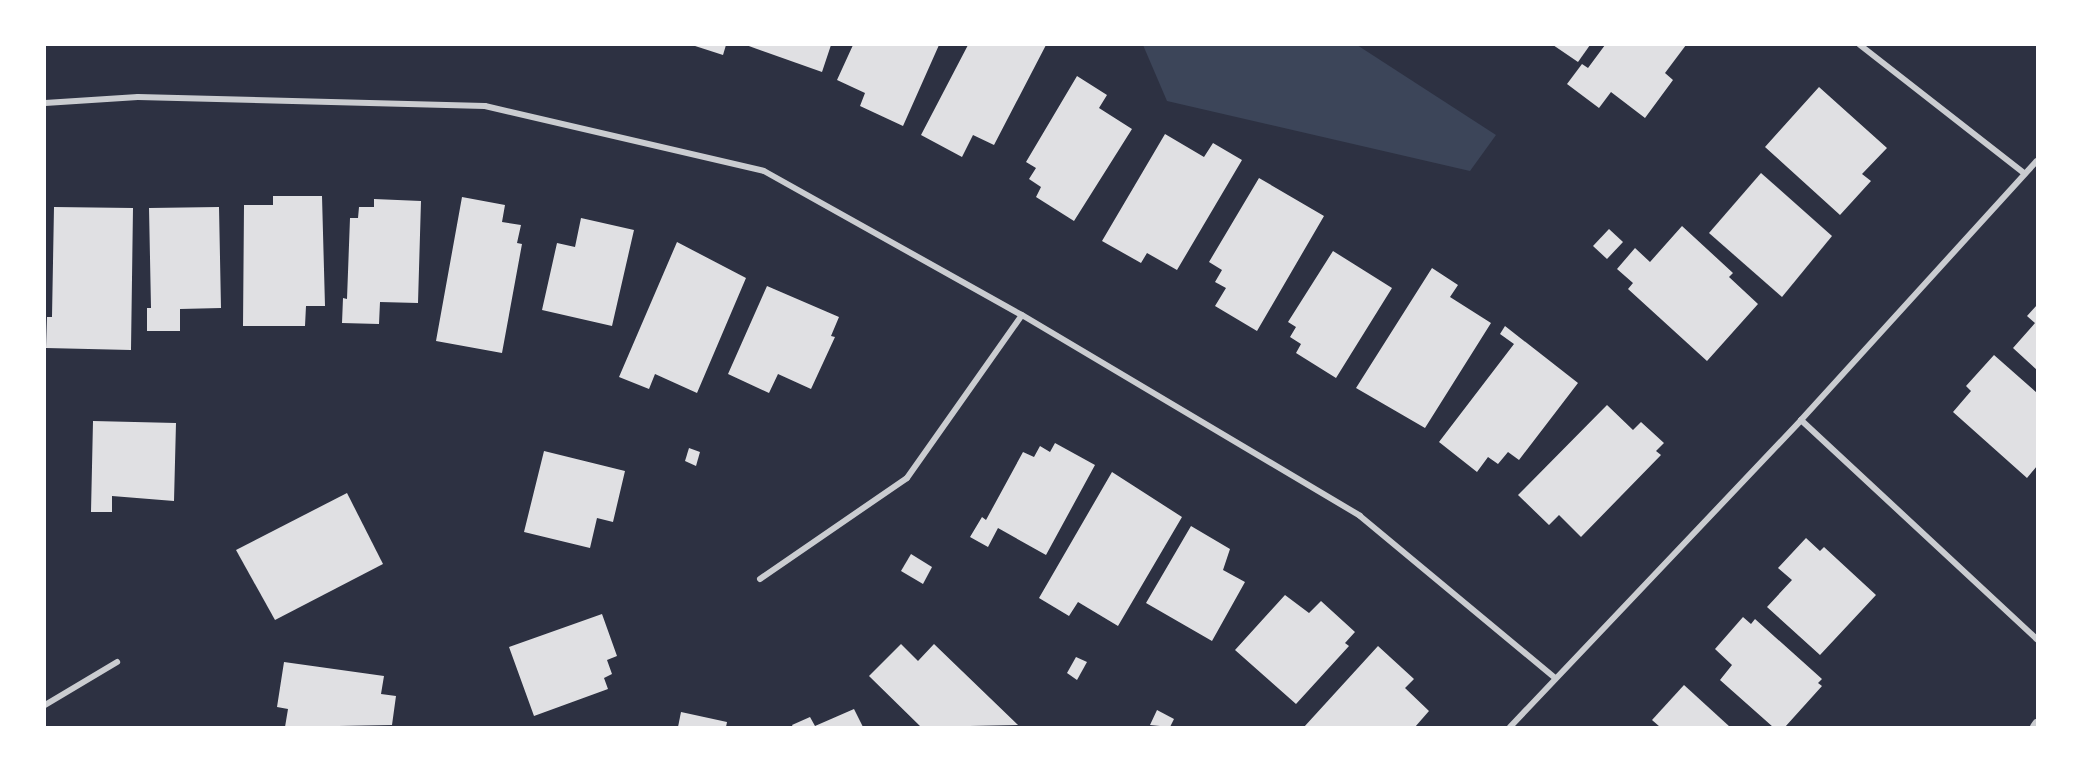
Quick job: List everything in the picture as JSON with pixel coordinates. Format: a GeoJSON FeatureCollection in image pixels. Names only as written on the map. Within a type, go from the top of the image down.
{"type":"FeatureCollection","features":[{"type":"Feature","properties":{"kind":"street"},"geometry":{"type":"LineString","coordinates":[[1860,45],[2025,174]]}},
{"type":"Feature","properties":{"kind":"street"},"geometry":{"type":"LineString","coordinates":[[45,104],[138,97],[485,106],[764,171],[1022,315],[1360,516],[1554,677]]}},
{"type":"Feature","properties":{"kind":"street"},"geometry":{"type":"LineString","coordinates":[[1510,727],[1554,677],[1801,420],[2037,161]]}},
{"type":"Feature","properties":{"kind":"street"},"geometry":{"type":"LineString","coordinates":[[760,579],[907,478],[1022,315]]}},
{"type":"Feature","properties":{"kind":"street"},"geometry":{"type":"LineString","coordinates":[[1801,420],[2037,639]]}},
{"type":"Feature","properties":{"kind":"street"},"geometry":{"type":"LineString","coordinates":[[45,705],[117,662]]}},
{"type":"Feature","properties":{"kind":"shaded area"},"geometry":{"type":"Polygon","coordinates":[[[1143,45],[1357,45],[1496,135],[1470,171],[1167,101],[1143,45]]]}},
{"type":"Feature","properties":{"kind":"building"},"geometry":{"type":"Polygon","coordinates":[[[692,45],[726,45],[723,55],[692,45]]]}},
{"type":"Feature","properties":{"kind":"building"},"geometry":{"type":"Polygon","coordinates":[[[746,45],[831,45],[822,72],[746,45]]]}},
{"type":"Feature","properties":{"kind":"building"},"geometry":{"type":"Polygon","coordinates":[[[853,45],[939,45],[903,126],[860,106],[865,93],[837,80],[853,45]]]}},
{"type":"Feature","properties":{"kind":"building"},"geometry":{"type":"Polygon","coordinates":[[[968,45],[1046,45],[994,145],[973,135],[962,157],[921,135],[968,45]]]}},
{"type":"Feature","properties":{"kind":"building"},"geometry":{"type":"Polygon","coordinates":[[[1553,45],[1590,45],[1578,62],[1553,45]]]}},
{"type":"Feature","properties":{"kind":"building"},"geometry":{"type":"Polygon","coordinates":[[[1605,45],[1686,45],[1665,73],[1673,80],[1645,118],[1611,92],[1599,108],[1567,84],[1582,64],[1588,68],[1605,45]]]}},
{"type":"Feature","properties":{"kind":"building"},"geometry":{"type":"Polygon","coordinates":[[[1077,76],[1107,95],[1099,108],[1132,129],[1074,221],[1036,197],[1041,187],[1029,179],[1036,168],[1026,162],[1077,76]]]}},
{"type":"Feature","properties":{"kind":"building"},"geometry":{"type":"Polygon","coordinates":[[[1819,87],[1887,148],[1862,174],[1871,181],[1840,215],[1765,147],[1819,87]]]}},
{"type":"Feature","properties":{"kind":"building"},"geometry":{"type":"Polygon","coordinates":[[[1165,134],[1204,157],[1213,143],[1242,160],[1177,270],[1147,253],[1141,263],[1102,241],[1165,134]]]}},
{"type":"Feature","properties":{"kind":"building"},"geometry":{"type":"Polygon","coordinates":[[[1761,173],[1832,236],[1782,297],[1709,233],[1761,173]]]}},
{"type":"Feature","properties":{"kind":"building"},"geometry":{"type":"Polygon","coordinates":[[[1259,178],[1324,216],[1257,331],[1215,306],[1226,288],[1215,282],[1222,270],[1209,262],[1259,178]]]}},
{"type":"Feature","properties":{"kind":"building"},"geometry":{"type":"Polygon","coordinates":[[[273,196],[322,196],[325,306],[306,306],[305,326],[243,326],[244,205],[273,205],[273,196]]]}},
{"type":"Feature","properties":{"kind":"building"},"geometry":{"type":"Polygon","coordinates":[[[462,197],[505,205],[502,222],[521,225],[517,243],[522,244],[502,353],[436,341],[462,197]]]}},
{"type":"Feature","properties":{"kind":"building"},"geometry":{"type":"Polygon","coordinates":[[[374,199],[421,201],[418,303],[380,302],[379,324],[342,323],[343,298],[347,299],[350,218],[358,218],[359,207],[374,207],[374,199]]]}},
{"type":"Feature","properties":{"kind":"building"},"geometry":{"type":"Polygon","coordinates":[[[54,207],[133,208],[131,350],[46,348],[47,317],[52,317],[54,207]]]}},
{"type":"Feature","properties":{"kind":"building"},"geometry":{"type":"Polygon","coordinates":[[[219,207],[221,308],[180,309],[180,331],[147,331],[147,308],[151,308],[149,208],[219,207]]]}},
{"type":"Feature","properties":{"kind":"building"},"geometry":{"type":"Polygon","coordinates":[[[581,218],[634,230],[612,326],[542,310],[557,243],[575,247],[581,218]]]}},
{"type":"Feature","properties":{"kind":"building"},"geometry":{"type":"Polygon","coordinates":[[[1682,226],[1733,273],[1729,277],[1758,304],[1707,361],[1628,289],[1633,283],[1617,269],[1635,248],[1650,262],[1682,226]]]}},
{"type":"Feature","properties":{"kind":"building"},"geometry":{"type":"Polygon","coordinates":[[[1609,229],[1623,242],[1607,259],[1593,246],[1609,229]]]}},
{"type":"Feature","properties":{"kind":"building"},"geometry":{"type":"Polygon","coordinates":[[[677,242],[746,278],[697,393],[655,374],[649,389],[619,377],[677,242]]]}},
{"type":"Feature","properties":{"kind":"building"},"geometry":{"type":"Polygon","coordinates":[[[1333,251],[1392,288],[1336,378],[1296,353],[1301,344],[1290,337],[1296,327],[1288,322],[1333,251]]]}},
{"type":"Feature","properties":{"kind":"building"},"geometry":{"type":"Polygon","coordinates":[[[1432,268],[1458,285],[1450,297],[1491,323],[1425,428],[1356,388],[1432,268]]]}},
{"type":"Feature","properties":{"kind":"building"},"geometry":{"type":"Polygon","coordinates":[[[767,286],[839,317],[831,336],[835,337],[811,389],[778,374],[769,393],[728,374],[767,286]]]}},
{"type":"Feature","properties":{"kind":"building"},"geometry":{"type":"Polygon","coordinates":[[[2037,305],[2037,370],[2013,348],[2035,323],[2027,316],[2037,305]]]}},
{"type":"Feature","properties":{"kind":"building"},"geometry":{"type":"Polygon","coordinates":[[[1505,326],[1578,383],[1519,460],[1508,452],[1498,464],[1488,457],[1477,472],[1439,442],[1514,344],[1500,334],[1505,326]]]}},
{"type":"Feature","properties":{"kind":"building"},"geometry":{"type":"Polygon","coordinates":[[[1994,355],[2037,393],[2037,466],[2027,478],[1953,412],[1971,391],[1966,386],[1994,355]]]}},
{"type":"Feature","properties":{"kind":"building"},"geometry":{"type":"Polygon","coordinates":[[[1607,405],[1633,430],[1641,422],[1664,443],[1656,451],[1661,455],[1581,537],[1559,515],[1549,525],[1518,495],[1607,405]]]}},
{"type":"Feature","properties":{"kind":"building"},"geometry":{"type":"Polygon","coordinates":[[[93,421],[176,423],[174,501],[112,496],[112,512],[91,512],[93,421]]]}},
{"type":"Feature","properties":{"kind":"building"},"geometry":{"type":"Polygon","coordinates":[[[1055,443],[1095,465],[1046,555],[998,528],[988,547],[970,537],[982,517],[986,520],[1023,452],[1034,457],[1040,446],[1050,452],[1055,443]]]}},
{"type":"Feature","properties":{"kind":"building"},"geometry":{"type":"Polygon","coordinates":[[[689,448],[700,452],[696,466],[685,461],[689,448]]]}},
{"type":"Feature","properties":{"kind":"building"},"geometry":{"type":"Polygon","coordinates":[[[544,451],[625,471],[613,522],[597,518],[590,548],[524,532],[544,451]]]}},
{"type":"Feature","properties":{"kind":"building"},"geometry":{"type":"Polygon","coordinates":[[[1112,472],[1182,517],[1118,626],[1078,602],[1069,616],[1039,598],[1112,472]]]}},
{"type":"Feature","properties":{"kind":"building"},"geometry":{"type":"Polygon","coordinates":[[[347,493],[383,564],[275,620],[236,550],[347,493]]]}},
{"type":"Feature","properties":{"kind":"building"},"geometry":{"type":"Polygon","coordinates":[[[1191,526],[1230,549],[1223,570],[1245,582],[1212,641],[1146,603],[1191,526]]]}},
{"type":"Feature","properties":{"kind":"building"},"geometry":{"type":"Polygon","coordinates":[[[1806,538],[1820,551],[1824,547],[1876,595],[1820,655],[1767,607],[1792,580],[1778,568],[1806,538]]]}},
{"type":"Feature","properties":{"kind":"building"},"geometry":{"type":"Polygon","coordinates":[[[911,554],[932,567],[923,584],[901,571],[911,554]]]}},
{"type":"Feature","properties":{"kind":"building"},"geometry":{"type":"Polygon","coordinates":[[[1285,595],[1309,613],[1321,601],[1355,632],[1345,643],[1349,646],[1296,704],[1235,650],[1285,595]]]}},
{"type":"Feature","properties":{"kind":"building"},"geometry":{"type":"Polygon","coordinates":[[[602,614],[617,656],[607,660],[612,674],[604,678],[608,689],[534,716],[509,647],[602,614]]]}},
{"type":"Feature","properties":{"kind":"building"},"geometry":{"type":"Polygon","coordinates":[[[1743,617],[1751,624],[1755,619],[1822,679],[1818,683],[1822,686],[1785,727],[1773,727],[1720,680],[1732,665],[1715,649],[1743,617]]]}},
{"type":"Feature","properties":{"kind":"building"},"geometry":{"type":"Polygon","coordinates":[[[901,644],[918,661],[934,644],[1018,725],[921,727],[869,676],[901,644]]]}},
{"type":"Feature","properties":{"kind":"building"},"geometry":{"type":"Polygon","coordinates":[[[1378,646],[1414,679],[1405,688],[1429,711],[1415,727],[1304,727],[1378,646]]]}},
{"type":"Feature","properties":{"kind":"building"},"geometry":{"type":"Polygon","coordinates":[[[1076,657],[1087,662],[1077,680],[1067,673],[1076,657]]]}},
{"type":"Feature","properties":{"kind":"building"},"geometry":{"type":"Polygon","coordinates":[[[284,662],[384,676],[381,694],[396,696],[392,725],[285,727],[288,709],[277,707],[284,662]]]}},
{"type":"Feature","properties":{"kind":"building"},"geometry":{"type":"Polygon","coordinates":[[[1684,685],[1730,727],[1660,727],[1652,720],[1684,685]]]}},
{"type":"Feature","properties":{"kind":"building"},"geometry":{"type":"Polygon","coordinates":[[[854,709],[863,727],[793,727],[792,725],[810,717],[815,726],[854,709]]]}},
{"type":"Feature","properties":{"kind":"building"},"geometry":{"type":"Polygon","coordinates":[[[1157,710],[1174,719],[1170,727],[1150,725],[1157,710]]]}},
{"type":"Feature","properties":{"kind":"building"},"geometry":{"type":"Polygon","coordinates":[[[681,712],[727,722],[726,727],[678,727],[681,712]]]}}]}
